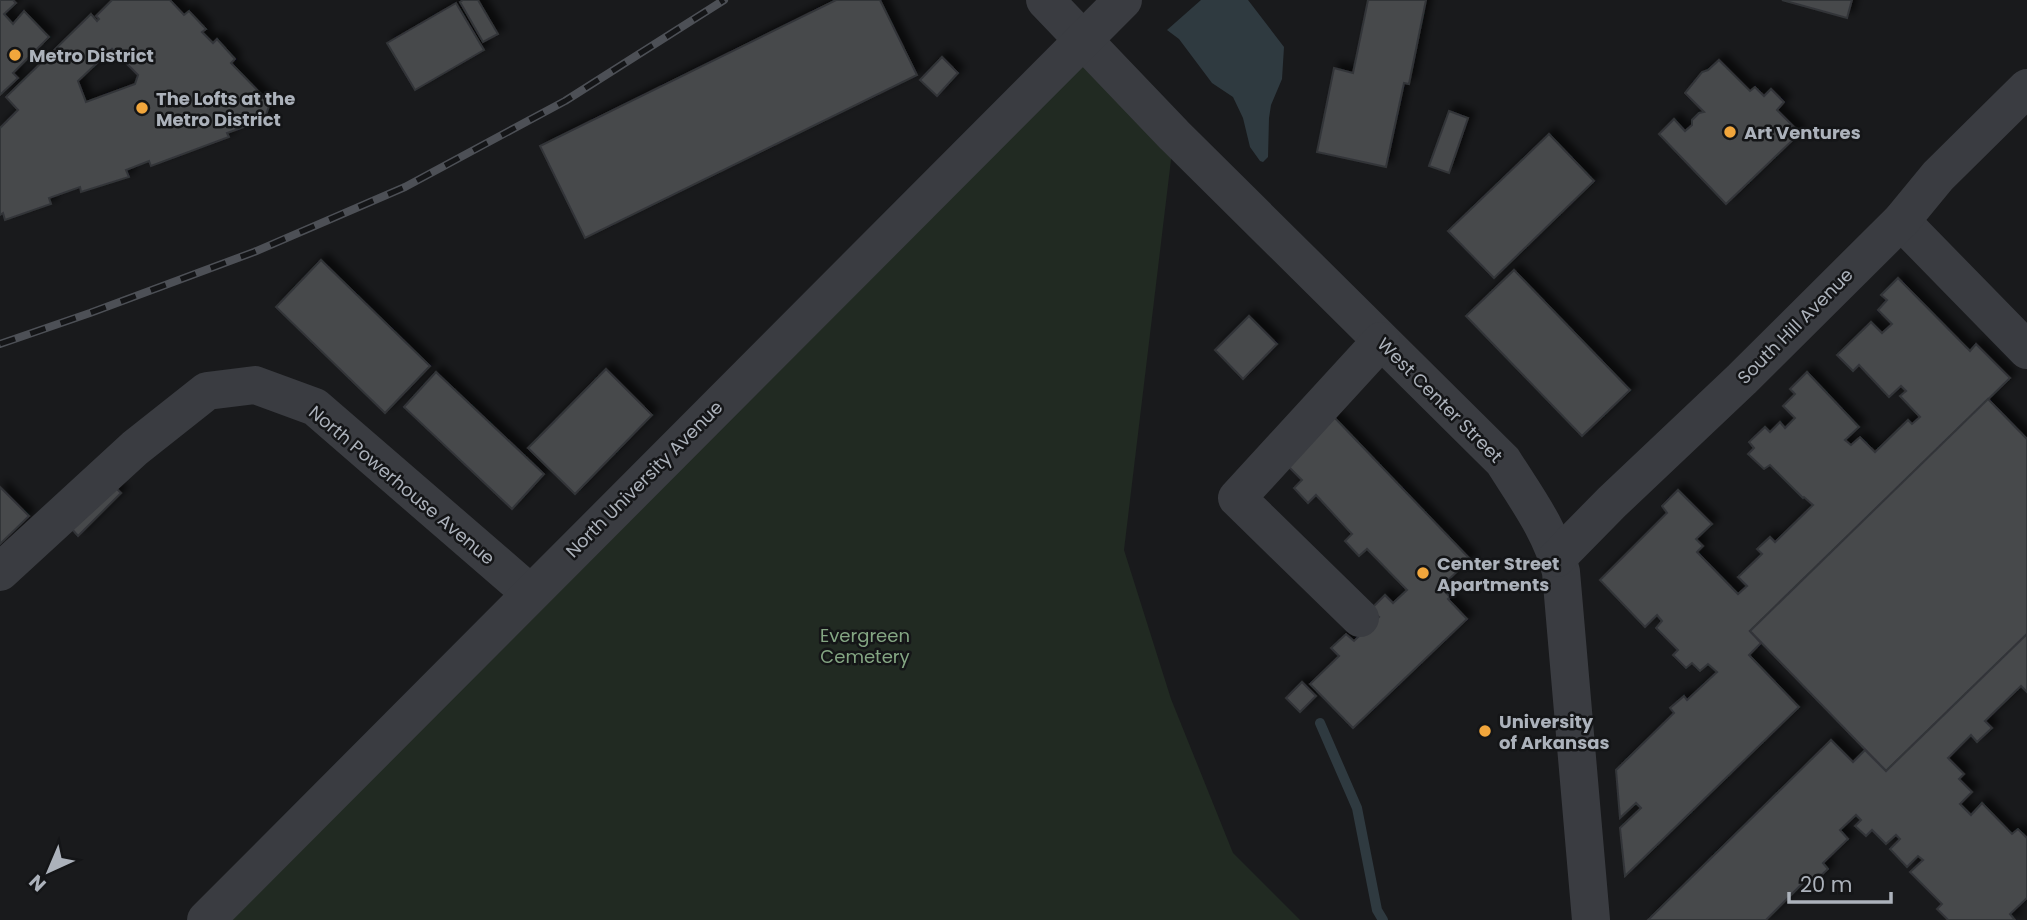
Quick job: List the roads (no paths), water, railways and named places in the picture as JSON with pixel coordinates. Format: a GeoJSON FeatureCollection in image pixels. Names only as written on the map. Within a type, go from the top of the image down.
{"type":"FeatureCollection","features":[{"type":"Feature","properties":{"kind":"street","name":"West Center Street"},"geometry":{"type":"LineString","coordinates":[[1045,0],[1174,135],[1503,461],[1535,512],[1558,558],[1563,590],[1591,920]]}},
{"type":"Feature","properties":{"kind":"street","name":"North University Avenue"},"geometry":{"type":"LineString","coordinates":[[205,920],[1123,0]]}},
{"type":"Feature","properties":{"kind":"street","name":"South Hill Avenue"},"geometry":{"type":"LineString","coordinates":[[1558,558],[1612,502],[1742,379],[1901,221],[1938,176],[2027,88]]}},
{"type":"Feature","properties":{"kind":"street"},"geometry":{"type":"LineString","coordinates":[[1901,221],[2027,350]]}},
{"type":"Feature","properties":{"kind":"street"},"geometry":{"type":"LineString","coordinates":[[1360,618],[1237,498],[1381,341]]}},
{"type":"Feature","properties":{"kind":"street","name":"North Powerhouse Avenue"},"geometry":{"type":"LineString","coordinates":[[0,572],[135,448],[207,391],[255,386],[315,407],[530,593]]}},
{"type":"Feature","properties":{"kind":"waterway"},"geometry":{"type":"LineString","coordinates":[[1320,723],[1357,808],[1377,910],[1383,920]]}},
{"type":"Feature","properties":{"kind":"railway"},"geometry":{"type":"LineString","coordinates":[[0,344],[254,252],[405,187],[565,101],[724,0]]}},
{"type":"Feature","properties":{"kind":"place","name":"Metro District"},"geometry":{"type":"Point","coordinates":[15,55]}},
{"type":"Feature","properties":{"kind":"place","name":"The Lofts at the Metro District"},"geometry":{"type":"Point","coordinates":[142,108]}},
{"type":"Feature","properties":{"kind":"place","name":"Art Ventures"},"geometry":{"type":"Point","coordinates":[1730,132]}},
{"type":"Feature","properties":{"kind":"place","name":"Center Street Apartments"},"geometry":{"type":"Point","coordinates":[1423,573]}},
{"type":"Feature","properties":{"kind":"place","name":"University of Arkansas"},"geometry":{"type":"Point","coordinates":[1485,731]}},
{"type":"Feature","properties":{"kind":"park label","name":"Evergreen Cemetery"},"geometry":{"type":"Point","coordinates":[865,645]}}]}
